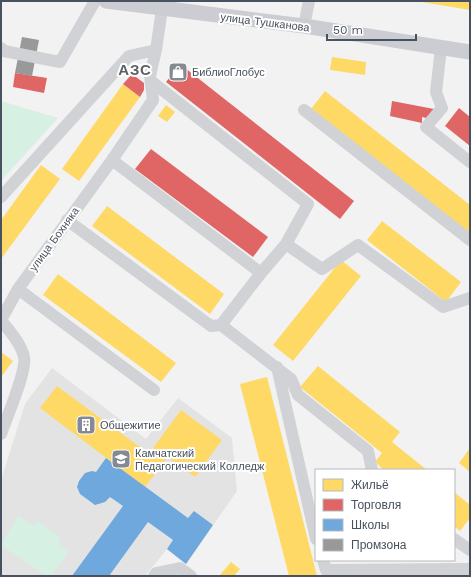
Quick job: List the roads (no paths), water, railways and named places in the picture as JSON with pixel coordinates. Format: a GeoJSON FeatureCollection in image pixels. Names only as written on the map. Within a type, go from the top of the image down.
{"type":"FeatureCollection","features":[{"type":"Feature","properties":{"kind":"main road","name":"улица Тушканова"},"geometry":{"type":"LineString","coordinates":[[106,1],[304,26],[470,52]]}},
{"type":"Feature","properties":{"kind":"street"},"geometry":{"type":"LineString","coordinates":[[1,48],[4,51],[60,62],[95,1]]}},
{"type":"Feature","properties":{"kind":"street"},"geometry":{"type":"LineString","coordinates":[[304,26],[309,1]]}},
{"type":"Feature","properties":{"kind":"street","name":"улица Бохняка"},"geometry":{"type":"LineString","coordinates":[[1,434],[5,405],[23,375],[24,357],[18,343],[1,320],[18,290],[67,220],[112,160],[153,100],[150,76],[156,50],[162,8]]}},
{"type":"Feature","properties":{"kind":"street"},"geometry":{"type":"LineString","coordinates":[[441,48],[436,92],[442,108],[426,127],[470,162]]}},
{"type":"Feature","properties":{"kind":"street"},"geometry":{"type":"LineString","coordinates":[[1,197],[129,56],[156,50]]}},
{"type":"Feature","properties":{"kind":"street"},"geometry":{"type":"LineString","coordinates":[[151,81],[308,204],[286,244],[261,273],[221,325]]}},
{"type":"Feature","properties":{"kind":"street"},"geometry":{"type":"LineString","coordinates":[[304,110],[470,240]]}},
{"type":"Feature","properties":{"kind":"street"},"geometry":{"type":"LineString","coordinates":[[112,160],[261,273]]}},
{"type":"Feature","properties":{"kind":"street"},"geometry":{"type":"LineString","coordinates":[[67,220],[211,326],[221,325],[277,367],[291,379],[298,395],[368,451],[372,469]]}},
{"type":"Feature","properties":{"kind":"street"},"geometry":{"type":"LineString","coordinates":[[286,244],[322,269],[358,245],[443,307],[470,298]]}},
{"type":"Feature","properties":{"kind":"street"},"geometry":{"type":"LineString","coordinates":[[18,290],[154,390]]}},
{"type":"Feature","properties":{"kind":"street"},"geometry":{"type":"LineString","coordinates":[[277,367],[315,535]]}},
{"type":"Feature","properties":{"kind":"street"},"geometry":{"type":"LineString","coordinates":[[455,540],[470,550]]}},
{"type":"Feature","properties":{"kind":"street"},"geometry":{"type":"LineString","coordinates":[[323,561],[326,570],[470,569]]}},
{"type":"Feature","properties":{"kind":"street"},"geometry":{"type":"LineString","coordinates":[[154,576],[156,573],[180,568],[191,576]]}},
{"type":"Feature","properties":{"kind":"place","name":"БиблиоГлобус"},"geometry":{"type":"Point","coordinates":[178,72]}},
{"type":"Feature","properties":{"kind":"place","name":"Общежитие"},"geometry":{"type":"Point","coordinates":[86,425]}},
{"type":"Feature","properties":{"kind":"place","name":"Камчатский Педагогический Колледж"},"geometry":{"type":"Point","coordinates":[121,459]}},
{"type":"Feature","properties":{"kind":"district","name":"АЗС"},"geometry":{"type":"Point","coordinates":[135,70]}}]}
